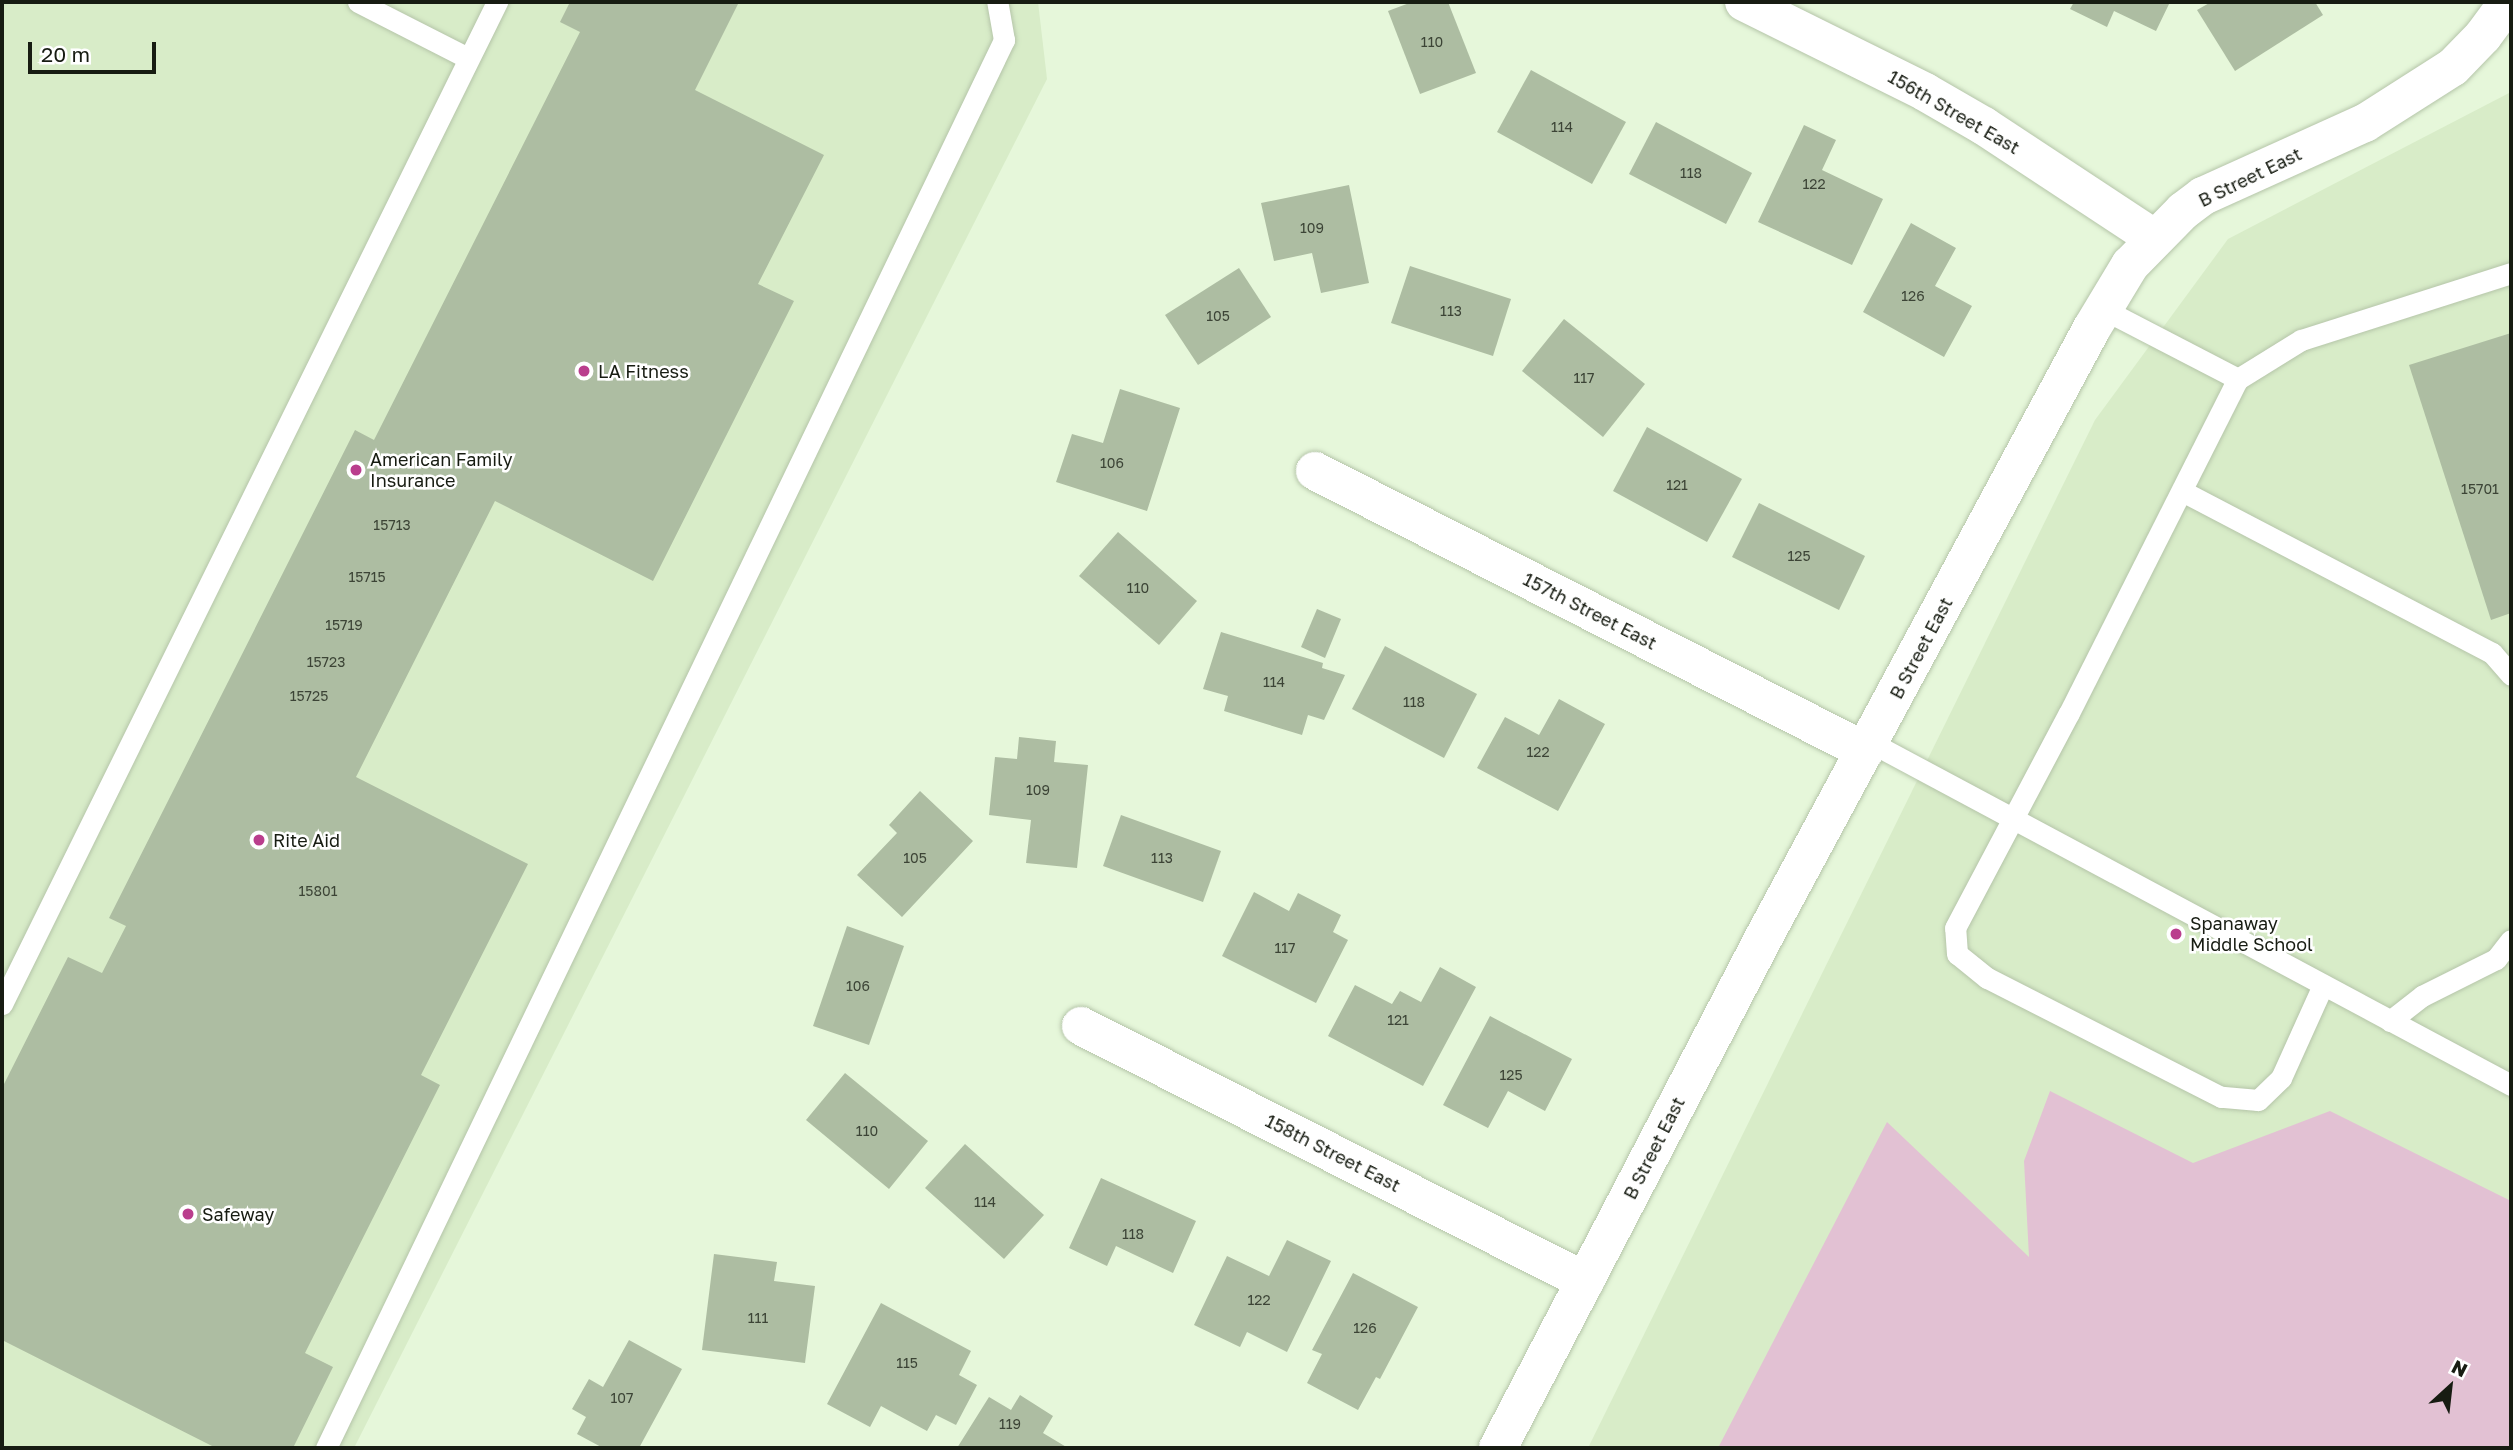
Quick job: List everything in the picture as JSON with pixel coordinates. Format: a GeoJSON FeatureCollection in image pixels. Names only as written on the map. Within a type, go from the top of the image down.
{"type":"FeatureCollection","features":[{"type":"Feature","properties":{"kind":"street","name":"156th Street East"},"geometry":{"type":"LineString","coordinates":[[1744,2],[1949,105],[2154,238]]}},
{"type":"Feature","properties":{"kind":"street","name":"B Street East"},"geometry":{"type":"LineString","coordinates":[[1498,1448],[1867,747],[2103,309],[2130,265],[2154,238],[2203,196],[2365,123],[2453,67],[2507,7]]}},
{"type":"Feature","properties":{"kind":"street","name":"157th Street East"},"geometry":{"type":"LineString","coordinates":[[1315,471],[1867,747]]}},
{"type":"Feature","properties":{"kind":"street","name":"158th Street East"},"geometry":{"type":"LineString","coordinates":[[1081,1026],[1585,1281]]}},
{"type":"Feature","properties":{"kind":"lane"},"geometry":{"type":"LineString","coordinates":[[358,2],[468,58]]}},
{"type":"Feature","properties":{"kind":"lane"},"geometry":{"type":"LineString","coordinates":[[2,1004],[497,2]]}},
{"type":"Feature","properties":{"kind":"lane"},"geometry":{"type":"LineString","coordinates":[[326,1448],[1004,40],[997,2]]}},
{"type":"Feature","properties":{"kind":"lane"},"geometry":{"type":"LineString","coordinates":[[2322,985],[2281,1078],[2258,1100],[2221,1097],[1987,978],[1957,954],[1955,928],[2238,379],[2301,340],[2511,273]]}},
{"type":"Feature","properties":{"kind":"lane"},"geometry":{"type":"LineString","coordinates":[[2103,309],[2238,379]]}},
{"type":"Feature","properties":{"kind":"lane"},"geometry":{"type":"LineString","coordinates":[[2182,491],[2492,653],[2511,675]]}},
{"type":"Feature","properties":{"kind":"lane"},"geometry":{"type":"LineString","coordinates":[[1867,747],[2013,819],[2511,1085]]}},
{"type":"Feature","properties":{"kind":"lane"},"geometry":{"type":"LineString","coordinates":[[2390,1021],[2422,996],[2496,959],[2511,940]]}},
{"type":"Feature","properties":{"kind":"shaded area"},"geometry":{"type":"Polygon","coordinates":[[[2,2],[1038,2],[1047,79],[354,1448],[2,1448],[2,2]]]}},
{"type":"Feature","properties":{"kind":"shaded area","name":"Spanaway Middle School"},"geometry":{"type":"Polygon","coordinates":[[[2511,92],[2511,1448],[1588,1448],[2095,420],[2228,239],[2511,92]]]}},
{"type":"Feature","properties":{"kind":"shaded area"},"geometry":{"type":"Polygon","coordinates":[[[2050,1091],[2193,1163],[2330,1111],[2511,1201],[2511,1448],[1718,1448],[1887,1122],[2029,1257],[2024,1161],[2050,1091]]]}},
{"type":"Feature","properties":{"kind":"building"},"geometry":{"type":"Polygon","coordinates":[[[570,2],[739,2],[695,90],[824,155],[758,284],[794,301],[653,581],[495,501],[356,777],[528,864],[421,1075],[440,1085],[305,1353],[333,1367],[293,1448],[216,1448],[2,1340],[2,1088],[68,957],[102,973],[126,926],[109,918],[355,430],[374,440],[580,32],[560,22],[570,2]]]}},
{"type":"Feature","properties":{"kind":"building"},"geometry":{"type":"Polygon","coordinates":[[[1412,2],[1448,2],[1476,73],[1420,94],[1388,11],[1412,2]]]}},
{"type":"Feature","properties":{"kind":"building"},"geometry":{"type":"Polygon","coordinates":[[[2074,2],[2170,2],[2156,31],[2114,11],[2107,27],[2070,9],[2074,2]]]}},
{"type":"Feature","properties":{"kind":"building"},"geometry":{"type":"Polygon","coordinates":[[[2211,2],[2315,2],[2323,15],[2235,71],[2197,10],[2211,2]]]}},
{"type":"Feature","properties":{"kind":"building"},"geometry":{"type":"Polygon","coordinates":[[[1531,70],[1626,122],[1592,184],[1497,132],[1531,70]]]}},
{"type":"Feature","properties":{"kind":"building"},"geometry":{"type":"Polygon","coordinates":[[[1656,122],[1752,173],[1726,224],[1629,174],[1656,122]]]}},
{"type":"Feature","properties":{"kind":"building"},"geometry":{"type":"Polygon","coordinates":[[[1804,125],[1836,140],[1822,170],[1883,199],[1852,265],[1758,222],[1804,125]]]}},
{"type":"Feature","properties":{"kind":"building"},"geometry":{"type":"Polygon","coordinates":[[[1349,185],[1369,283],[1321,293],[1312,253],[1274,261],[1261,203],[1349,185]]]}},
{"type":"Feature","properties":{"kind":"building"},"geometry":{"type":"Polygon","coordinates":[[[1911,223],[1956,248],[1935,286],[1972,306],[1944,357],[1863,312],[1911,223]]]}},
{"type":"Feature","properties":{"kind":"building"},"geometry":{"type":"Polygon","coordinates":[[[1410,266],[1511,299],[1493,356],[1391,323],[1410,266]]]}},
{"type":"Feature","properties":{"kind":"building"},"geometry":{"type":"Polygon","coordinates":[[[1239,268],[1271,317],[1198,365],[1165,315],[1239,268]]]}},
{"type":"Feature","properties":{"kind":"building"},"geometry":{"type":"Polygon","coordinates":[[[1564,319],[1645,384],[1603,437],[1522,371],[1564,319]]]}},
{"type":"Feature","properties":{"kind":"building"},"geometry":{"type":"Polygon","coordinates":[[[2511,333],[2511,613],[2491,620],[2409,365],[2511,333]]]}},
{"type":"Feature","properties":{"kind":"building"},"geometry":{"type":"Polygon","coordinates":[[[1120,389],[1180,408],[1147,511],[1056,482],[1072,434],[1103,443],[1120,389]]]}},
{"type":"Feature","properties":{"kind":"building"},"geometry":{"type":"Polygon","coordinates":[[[1647,427],[1742,479],[1707,542],[1613,491],[1647,427]]]}},
{"type":"Feature","properties":{"kind":"building"},"geometry":{"type":"Polygon","coordinates":[[[1759,503],[1865,556],[1839,610],[1732,557],[1759,503]]]}},
{"type":"Feature","properties":{"kind":"building"},"geometry":{"type":"Polygon","coordinates":[[[1118,532],[1197,601],[1159,645],[1079,576],[1118,532]]]}},
{"type":"Feature","properties":{"kind":"building"},"geometry":{"type":"Polygon","coordinates":[[[1317,609],[1341,619],[1325,658],[1301,647],[1317,609]]]}},
{"type":"Feature","properties":{"kind":"building"},"geometry":{"type":"Polygon","coordinates":[[[1221,632],[1323,663],[1322,668],[1345,675],[1324,720],[1308,715],[1302,735],[1224,711],[1228,696],[1203,689],[1221,632]]]}},
{"type":"Feature","properties":{"kind":"building"},"geometry":{"type":"Polygon","coordinates":[[[1385,646],[1477,694],[1444,758],[1352,709],[1385,646]]]}},
{"type":"Feature","properties":{"kind":"building"},"geometry":{"type":"Polygon","coordinates":[[[1559,699],[1605,724],[1558,811],[1477,768],[1505,717],[1539,735],[1559,699]]]}},
{"type":"Feature","properties":{"kind":"building"},"geometry":{"type":"Polygon","coordinates":[[[1019,737],[1056,741],[1054,762],[1088,765],[1077,868],[1026,863],[1031,820],[989,815],[995,757],[1017,759],[1019,737]]]}},
{"type":"Feature","properties":{"kind":"building"},"geometry":{"type":"Polygon","coordinates":[[[920,791],[973,841],[902,917],[857,875],[897,833],[889,825],[920,791]]]}},
{"type":"Feature","properties":{"kind":"building"},"geometry":{"type":"Polygon","coordinates":[[[1121,815],[1221,851],[1203,902],[1103,866],[1121,815]]]}},
{"type":"Feature","properties":{"kind":"building"},"geometry":{"type":"Polygon","coordinates":[[[1254,892],[1289,911],[1298,893],[1341,915],[1333,932],[1348,940],[1316,1003],[1222,956],[1254,892]]]}},
{"type":"Feature","properties":{"kind":"building"},"geometry":{"type":"Polygon","coordinates":[[[847,926],[904,946],[869,1045],[813,1026],[847,926]]]}},
{"type":"Feature","properties":{"kind":"building"},"geometry":{"type":"Polygon","coordinates":[[[1440,967],[1476,987],[1423,1086],[1328,1036],[1355,985],[1392,1004],[1400,991],[1421,1002],[1440,967]]]}},
{"type":"Feature","properties":{"kind":"building"},"geometry":{"type":"Polygon","coordinates":[[[1490,1016],[1572,1059],[1545,1111],[1508,1091],[1488,1128],[1443,1105],[1490,1016]]]}},
{"type":"Feature","properties":{"kind":"building"},"geometry":{"type":"Polygon","coordinates":[[[845,1073],[928,1141],[889,1189],[806,1120],[845,1073]]]}},
{"type":"Feature","properties":{"kind":"building"},"geometry":{"type":"Polygon","coordinates":[[[965,1144],[1044,1215],[1004,1259],[925,1188],[965,1144]]]}},
{"type":"Feature","properties":{"kind":"building"},"geometry":{"type":"Polygon","coordinates":[[[1101,1178],[1196,1221],[1173,1273],[1116,1246],[1107,1266],[1069,1248],[1101,1178]]]}},
{"type":"Feature","properties":{"kind":"building"},"geometry":{"type":"Polygon","coordinates":[[[1287,1240],[1331,1261],[1287,1352],[1247,1332],[1240,1347],[1194,1325],[1227,1256],[1269,1276],[1287,1240]]]}},
{"type":"Feature","properties":{"kind":"building"},"geometry":{"type":"Polygon","coordinates":[[[714,1254],[777,1262],[774,1281],[815,1286],[805,1363],[702,1350],[714,1254]]]}},
{"type":"Feature","properties":{"kind":"building"},"geometry":{"type":"Polygon","coordinates":[[[1353,1273],[1418,1307],[1380,1379],[1376,1377],[1358,1410],[1307,1383],[1322,1354],[1312,1350],[1353,1273]]]}},
{"type":"Feature","properties":{"kind":"building"},"geometry":{"type":"Polygon","coordinates":[[[881,1303],[971,1351],[959,1375],[977,1385],[956,1425],[936,1415],[927,1431],[881,1406],[870,1427],[827,1404],[881,1303]]]}},
{"type":"Feature","properties":{"kind":"building"},"geometry":{"type":"Polygon","coordinates":[[[629,1340],[682,1369],[639,1448],[603,1448],[577,1434],[586,1417],[572,1409],[589,1379],[603,1387],[629,1340]]]}},
{"type":"Feature","properties":{"kind":"building"},"geometry":{"type":"Polygon","coordinates":[[[1020,1395],[1053,1416],[1043,1433],[1068,1448],[957,1448],[989,1397],[1011,1410],[1020,1395]]]}},
{"type":"Feature","properties":{"kind":"place","name":"LA Fitness"},"geometry":{"type":"Point","coordinates":[584,371]}},
{"type":"Feature","properties":{"kind":"place","name":"American Family Insurance"},"geometry":{"type":"Point","coordinates":[356,470]}},
{"type":"Feature","properties":{"kind":"place","name":"Rite Aid"},"geometry":{"type":"Point","coordinates":[259,840]}},
{"type":"Feature","properties":{"kind":"place","name":"Spanaway Middle School"},"geometry":{"type":"Point","coordinates":[2176,934]}},
{"type":"Feature","properties":{"kind":"place","name":"Safeway"},"geometry":{"type":"Point","coordinates":[188,1214]}}]}
